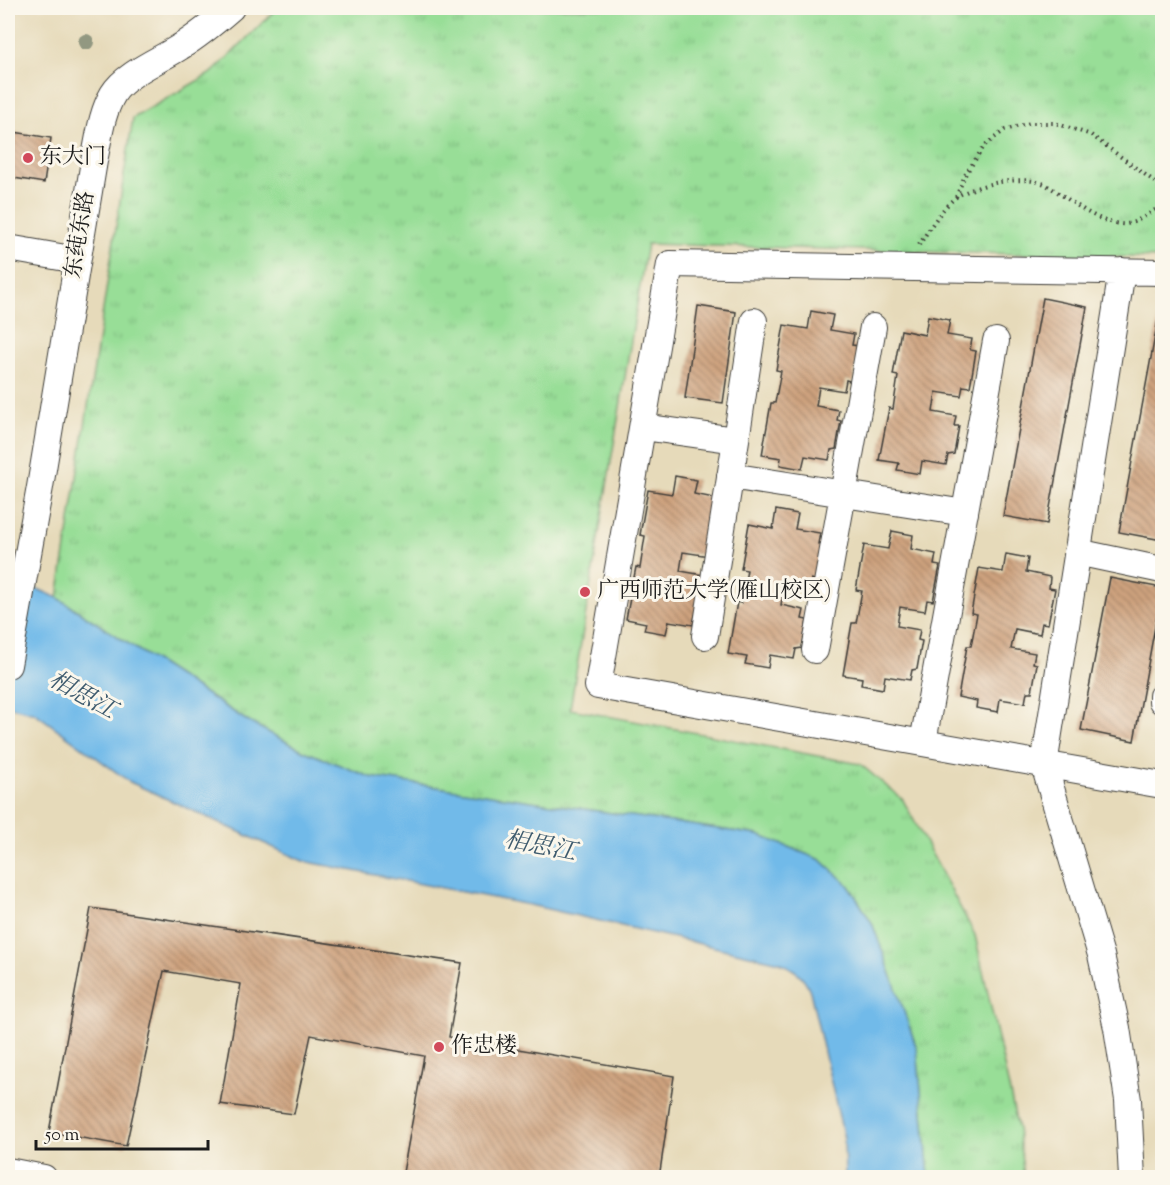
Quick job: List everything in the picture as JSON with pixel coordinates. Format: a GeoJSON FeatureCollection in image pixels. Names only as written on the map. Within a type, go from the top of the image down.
{"type":"FeatureCollection","features":[{"type":"Feature","properties":{"kind":"street","name":"东莼东路"},"geometry":{"type":"LineString","coordinates":[[8,665],[94,161],[106,108],[112,95],[123,81],[183,46],[231,8]]}},
{"type":"Feature","properties":{"kind":"street"},"geometry":{"type":"LineString","coordinates":[[8,248],[77,260]]}},
{"type":"Feature","properties":{"kind":"street"},"geometry":{"type":"LineString","coordinates":[[1162,272],[670,264],[598,686],[1162,785]]}},
{"type":"Feature","properties":{"kind":"street"},"geometry":{"type":"LineString","coordinates":[[1122,271],[1044,765],[1101,955],[1128,1100],[1132,1178]]}},
{"type":"Feature","properties":{"kind":"street"},"geometry":{"type":"LineString","coordinates":[[705,636],[754,321]]}},
{"type":"Feature","properties":{"kind":"street"},"geometry":{"type":"LineString","coordinates":[[815,650],[873,327]]}},
{"type":"Feature","properties":{"kind":"street"},"geometry":{"type":"LineString","coordinates":[[923,742],[996,341]]}},
{"type":"Feature","properties":{"kind":"street"},"geometry":{"type":"LineString","coordinates":[[643,427],[736,440]]}},
{"type":"Feature","properties":{"kind":"street"},"geometry":{"type":"LineString","coordinates":[[730,476],[964,513]]}},
{"type":"Feature","properties":{"kind":"street"},"geometry":{"type":"LineString","coordinates":[[1077,552],[1162,570]]}},
{"type":"Feature","properties":{"kind":"street"},"geometry":{"type":"LineString","coordinates":[[8,1171],[44,1178]]}},
{"type":"Feature","properties":{"kind":"path"},"geometry":{"type":"LineString","coordinates":[[903,268],[937,219],[955,198],[965,175],[985,145],[1005,130],[1030,123],[1054,123],[1091,135],[1162,187]]}},
{"type":"Feature","properties":{"kind":"path"},"geometry":{"type":"LineString","coordinates":[[955,198],[977,187],[1027,180],[1045,184],[1106,221],[1121,224],[1130,224],[1162,206]]}},
{"type":"Feature","properties":{"kind":"shaded area","name":"广西师范大学(雁山校区)"},"geometry":{"type":"Polygon","coordinates":[[[8,8],[1162,8],[1162,1177],[8,1177],[8,8]]]}},
{"type":"Feature","properties":{"kind":"green space"},"geometry":{"type":"Polygon","coordinates":[[[277,8],[1162,8],[1162,258],[647,244],[570,709],[860,764],[903,800],[975,935],[1018,1129],[1024,1177],[929,1177],[917,1049],[872,923],[849,886],[821,860],[758,835],[370,777],[304,751],[249,722],[58,598],[133,118],[213,72],[277,8]]]}},
{"type":"Feature","properties":{"kind":"water","name":"相思江"},"geometry":{"type":"Polygon","coordinates":[[[8,576],[58,598],[249,722],[304,751],[370,777],[758,835],[821,860],[849,886],[872,923],[917,1049],[929,1177],[845,1177],[844,1138],[810,991],[798,973],[780,962],[530,905],[303,861],[130,782],[35,713],[8,706],[8,576]]]}},
{"type":"Feature","properties":{"kind":"building","name":"东大门"},"geometry":{"type":"Polygon","coordinates":[[[8,131],[51,138],[44,183],[8,177],[8,131]]]}},
{"type":"Feature","properties":{"kind":"building"},"geometry":{"type":"Polygon","coordinates":[[[1043,298],[1087,307],[1047,524],[1003,516],[1043,298]]]}},
{"type":"Feature","properties":{"kind":"building"},"geometry":{"type":"Polygon","coordinates":[[[698,306],[736,312],[723,403],[685,398],[698,306]]]}},
{"type":"Feature","properties":{"kind":"building"},"geometry":{"type":"Polygon","coordinates":[[[811,311],[833,315],[830,330],[854,334],[852,345],[859,346],[853,382],[846,380],[844,391],[819,387],[816,406],[839,410],[837,420],[841,421],[836,449],[831,450],[829,460],[805,456],[802,469],[780,465],[781,458],[762,455],[771,403],[775,403],[781,371],[776,370],[784,325],[808,329],[811,311]]]}},
{"type":"Feature","properties":{"kind":"building"},"geometry":{"type":"Polygon","coordinates":[[[1159,314],[1162,315],[1162,540],[1119,532],[1159,314]]]}},
{"type":"Feature","properties":{"kind":"building"},"geometry":{"type":"Polygon","coordinates":[[[928,316],[950,320],[947,335],[972,339],[970,350],[976,351],[970,387],[963,386],[961,396],[936,392],[933,412],[956,416],[954,426],[959,426],[954,454],[948,455],[946,465],[922,461],[920,474],[897,470],[899,463],[879,460],[889,408],[893,409],[898,376],[893,375],[901,330],[925,335],[928,316]]]}},
{"type":"Feature","properties":{"kind":"building"},"geometry":{"type":"Polygon","coordinates":[[[675,476],[697,480],[694,494],[719,499],[709,556],[683,552],[680,571],[703,575],[701,614],[695,615],[693,625],[669,621],[666,634],[644,630],[646,623],[626,619],[636,567],[640,568],[645,536],[640,535],[648,490],[672,494],[675,476]]]}},
{"type":"Feature","properties":{"kind":"building"},"geometry":{"type":"Polygon","coordinates":[[[776,510],[798,514],[795,529],[820,533],[818,544],[824,545],[818,581],[811,579],[810,590],[784,586],[781,605],[804,610],[802,619],[807,620],[802,648],[796,649],[794,659],[770,655],[768,668],[745,664],[747,657],[728,654],[737,602],[741,603],[747,570],[741,569],[749,524],[773,529],[776,510]]]}},
{"type":"Feature","properties":{"kind":"building"},"geometry":{"type":"Polygon","coordinates":[[[892,531],[913,535],[911,549],[936,554],[934,565],[940,566],[933,601],[927,600],[925,611],[900,607],[897,626],[920,630],[918,640],[922,641],[917,669],[912,670],[910,680],[885,676],[883,689],[861,685],[862,678],[843,675],[852,623],[856,623],[862,591],[856,590],[864,545],[888,549],[892,531]]]}},
{"type":"Feature","properties":{"kind":"building"},"geometry":{"type":"Polygon","coordinates":[[[1006,554],[1028,558],[1026,572],[1050,577],[1049,588],[1055,589],[1048,624],[1042,623],[1040,634],[1015,629],[1011,649],[1035,653],[1033,663],[1037,664],[1032,692],[1027,692],[1025,703],[1000,699],[998,712],[976,708],[977,701],[958,697],[967,646],[971,646],[977,614],[971,613],[979,568],[1003,572],[1006,554]]]}},
{"type":"Feature","properties":{"kind":"building"},"geometry":{"type":"Polygon","coordinates":[[[1110,578],[1162,588],[1134,741],[1081,730],[1110,578]]]}},
{"type":"Feature","properties":{"kind":"building","name":"作忠楼"},"geometry":{"type":"Polygon","coordinates":[[[91,908],[462,963],[449,1037],[674,1076],[659,1178],[402,1178],[424,1056],[311,1035],[294,1114],[220,1104],[241,984],[164,971],[126,1146],[49,1132],[91,908]]]}},
{"type":"Feature","properties":{"kind":"place","name":"东大门"},"geometry":{"type":"Point","coordinates":[28,158]}},
{"type":"Feature","properties":{"kind":"place","name":"广西师范大学(雁山校区)"},"geometry":{"type":"Point","coordinates":[585,592]}},
{"type":"Feature","properties":{"kind":"place","name":"作忠楼"},"geometry":{"type":"Point","coordinates":[439,1047]}}]}
